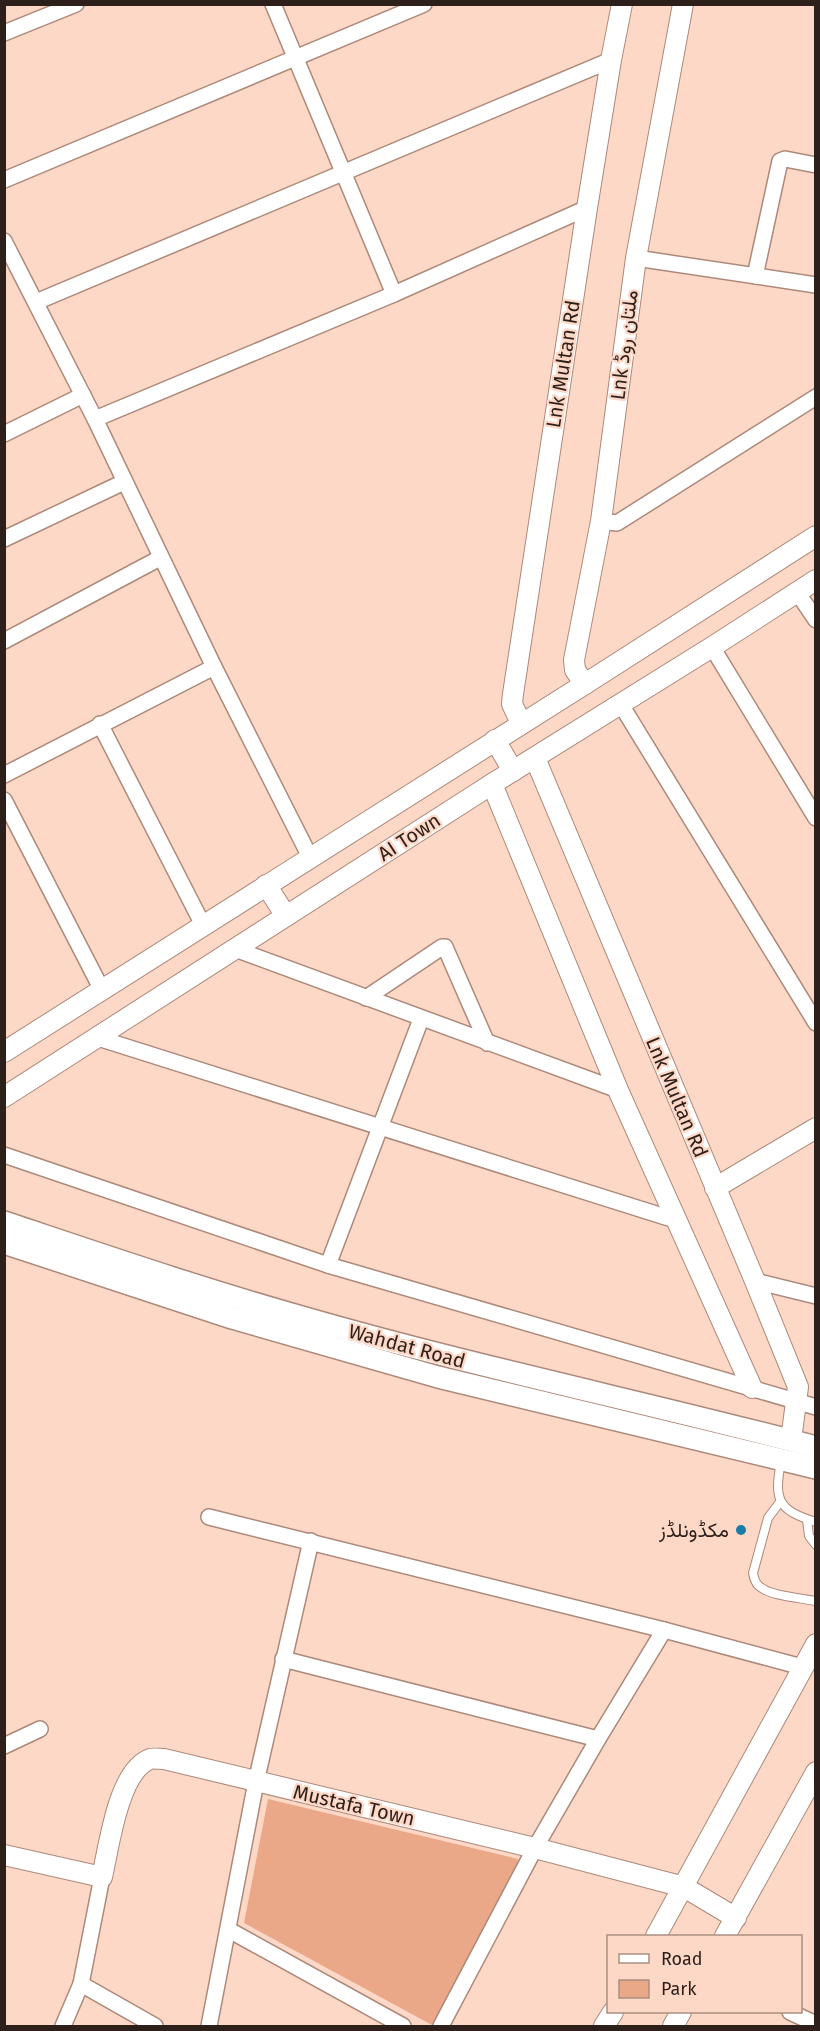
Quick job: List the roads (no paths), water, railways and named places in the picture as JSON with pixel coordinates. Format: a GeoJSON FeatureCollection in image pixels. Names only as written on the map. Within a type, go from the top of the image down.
{"type":"FeatureCollection","features":[{"type":"Feature","properties":{"kind":"main road","name":"Wahdat Road"},"geometry":{"type":"LineString","coordinates":[[4,1222],[142,1268],[302,1317],[512,1374],[816,1447]]}},
{"type":"Feature","properties":{"kind":"main road","name":"Wahdat Road"},"geometry":{"type":"LineString","coordinates":[[4,1244],[232,1318],[382,1361],[553,1406],[816,1468]]}},
{"type":"Feature","properties":{"kind":"street"},"geometry":{"type":"LineString","coordinates":[[4,33],[76,4]]}},
{"type":"Feature","properties":{"kind":"street"},"geometry":{"type":"LineString","coordinates":[[273,4],[394,294]]}},
{"type":"Feature","properties":{"kind":"street"},"geometry":{"type":"LineString","coordinates":[[4,180],[424,4]]}},
{"type":"Feature","properties":{"kind":"street","name":"Lnk Multan Rd"},"geometry":{"type":"LineString","coordinates":[[521,723],[512,704],[513,694],[587,208],[622,4]]}},
{"type":"Feature","properties":{"kind":"street","name":"Lnk ملتان روڈ"},"geometry":{"type":"LineString","coordinates":[[585,684],[575,670],[574,660],[601,521],[636,258],[683,4]]}},
{"type":"Feature","properties":{"kind":"street"},"geometry":{"type":"LineString","coordinates":[[36,302],[611,60]]}},
{"type":"Feature","properties":{"kind":"street"},"geometry":{"type":"LineString","coordinates":[[755,276],[780,161],[785,159],[816,165]]}},
{"type":"Feature","properties":{"kind":"street"},"geometry":{"type":"LineString","coordinates":[[95,419],[394,294],[587,208]]}},
{"type":"Feature","properties":{"kind":"street"},"geometry":{"type":"LineString","coordinates":[[4,241],[83,394],[213,668],[310,857]]}},
{"type":"Feature","properties":{"kind":"street"},"geometry":{"type":"LineString","coordinates":[[636,258],[816,285]]}},
{"type":"Feature","properties":{"kind":"street"},"geometry":{"type":"LineString","coordinates":[[4,434],[83,394]]}},
{"type":"Feature","properties":{"kind":"street"},"geometry":{"type":"LineString","coordinates":[[601,521],[617,523],[816,397]]}},
{"type":"Feature","properties":{"kind":"street"},"geometry":{"type":"LineString","coordinates":[[4,539],[124,482]]}},
{"type":"Feature","properties":{"kind":"street"},"geometry":{"type":"LineString","coordinates":[[8,1046],[102,990],[816,536]]}},
{"type":"Feature","properties":{"kind":"street"},"geometry":{"type":"LineString","coordinates":[[4,641],[160,558]]}},
{"type":"Feature","properties":{"kind":"street","name":"AI Town"},"geometry":{"type":"LineString","coordinates":[[4,1097],[492,784],[816,580]]}},
{"type":"Feature","properties":{"kind":"street"},"geometry":{"type":"LineString","coordinates":[[797,592],[816,620]]}},
{"type":"Feature","properties":{"kind":"street"},"geometry":{"type":"LineString","coordinates":[[712,647],[816,818]]}},
{"type":"Feature","properties":{"kind":"street"},"geometry":{"type":"LineString","coordinates":[[4,775],[213,668]]}},
{"type":"Feature","properties":{"kind":"street"},"geometry":{"type":"LineString","coordinates":[[620,703],[816,1023]]}},
{"type":"Feature","properties":{"kind":"street"},"geometry":{"type":"LineString","coordinates":[[100,724],[203,925]]}},
{"type":"Feature","properties":{"kind":"street"},"geometry":{"type":"LineString","coordinates":[[495,740],[513,771]]}},
{"type":"Feature","properties":{"kind":"street","name":"Lnk Multan Rd"},"geometry":{"type":"LineString","coordinates":[[535,758],[806,1405],[791,1440]]}},
{"type":"Feature","properties":{"kind":"street"},"geometry":{"type":"LineString","coordinates":[[492,784],[618,1090],[752,1388]]}},
{"type":"Feature","properties":{"kind":"street"},"geometry":{"type":"LineString","coordinates":[[4,800],[102,990]]}},
{"type":"Feature","properties":{"kind":"street"},"geometry":{"type":"LineString","coordinates":[[266,885],[286,916]]}},
{"type":"Feature","properties":{"kind":"street"},"geometry":{"type":"LineString","coordinates":[[366,998],[445,947],[487,1043]]}},
{"type":"Feature","properties":{"kind":"street"},"geometry":{"type":"LineString","coordinates":[[235,949],[618,1090]]}},
{"type":"Feature","properties":{"kind":"street"},"geometry":{"type":"LineString","coordinates":[[328,1265],[421,1019]]}},
{"type":"Feature","properties":{"kind":"street"},"geometry":{"type":"LineString","coordinates":[[98,1038],[675,1220]]}},
{"type":"Feature","properties":{"kind":"street"},"geometry":{"type":"LineString","coordinates":[[715,1188],[816,1128]]}},
{"type":"Feature","properties":{"kind":"street"},"geometry":{"type":"LineString","coordinates":[[4,1155],[328,1265],[806,1405]]}},
{"type":"Feature","properties":{"kind":"street"},"geometry":{"type":"LineString","coordinates":[[755,1281],[812,1292]]}},
{"type":"Feature","properties":{"kind":"street"},"geometry":{"type":"LineString","coordinates":[[209,1517],[664,1630],[802,1667]]}},
{"type":"Feature","properties":{"kind":"street"},"geometry":{"type":"LineString","coordinates":[[209,2026],[256,1782],[311,1541]]}},
{"type":"Feature","properties":{"kind":"street"},"geometry":{"type":"LineString","coordinates":[[441,2026],[535,1848],[664,1630]]}},
{"type":"Feature","properties":{"kind":"street"},"geometry":{"type":"LineString","coordinates":[[657,1935],[816,1644]]}},
{"type":"Feature","properties":{"kind":"street"},"geometry":{"type":"LineString","coordinates":[[283,1659],[598,1739]]}},
{"type":"Feature","properties":{"kind":"street"},"geometry":{"type":"LineString","coordinates":[[4,1746],[40,1729]]}},
{"type":"Feature","properties":{"kind":"street","name":"Mustafa Town"},"geometry":{"type":"LineString","coordinates":[[102,1877],[121,1794],[131,1776],[150,1759],[164,1759],[535,1848],[684,1887],[736,1918]]}},
{"type":"Feature","properties":{"kind":"street"},"geometry":{"type":"LineString","coordinates":[[726,1935],[816,1772]]}},
{"type":"Feature","properties":{"kind":"street"},"geometry":{"type":"LineString","coordinates":[[4,1855],[102,1877],[81,1984],[63,2026]]}},
{"type":"Feature","properties":{"kind":"street"},"geometry":{"type":"LineString","coordinates":[[229,1930],[403,2026]]}},
{"type":"Feature","properties":{"kind":"street"},"geometry":{"type":"LineString","coordinates":[[81,1984],[155,2026]]}},
{"type":"Feature","properties":{"kind":"street"},"geometry":{"type":"LineString","coordinates":[[604,2026],[612,2013]]}},
{"type":"Feature","properties":{"kind":"street"},"geometry":{"type":"LineString","coordinates":[[792,2013],[816,2024]]}},
{"type":"Feature","properties":{"kind":"lane"},"geometry":{"type":"LineString","coordinates":[[781,1460],[777,1484],[780,1502],[795,1515],[811,1521],[809,1536],[816,1545]]}},
{"type":"Feature","properties":{"kind":"lane"},"geometry":{"type":"LineString","coordinates":[[780,1502],[768,1518],[753,1573],[755,1581],[760,1588],[769,1592],[815,1600]]}},
{"type":"Feature","properties":{"kind":"place","name":"مکڈونلڈز"},"geometry":{"type":"Point","coordinates":[741,1530]}}]}
